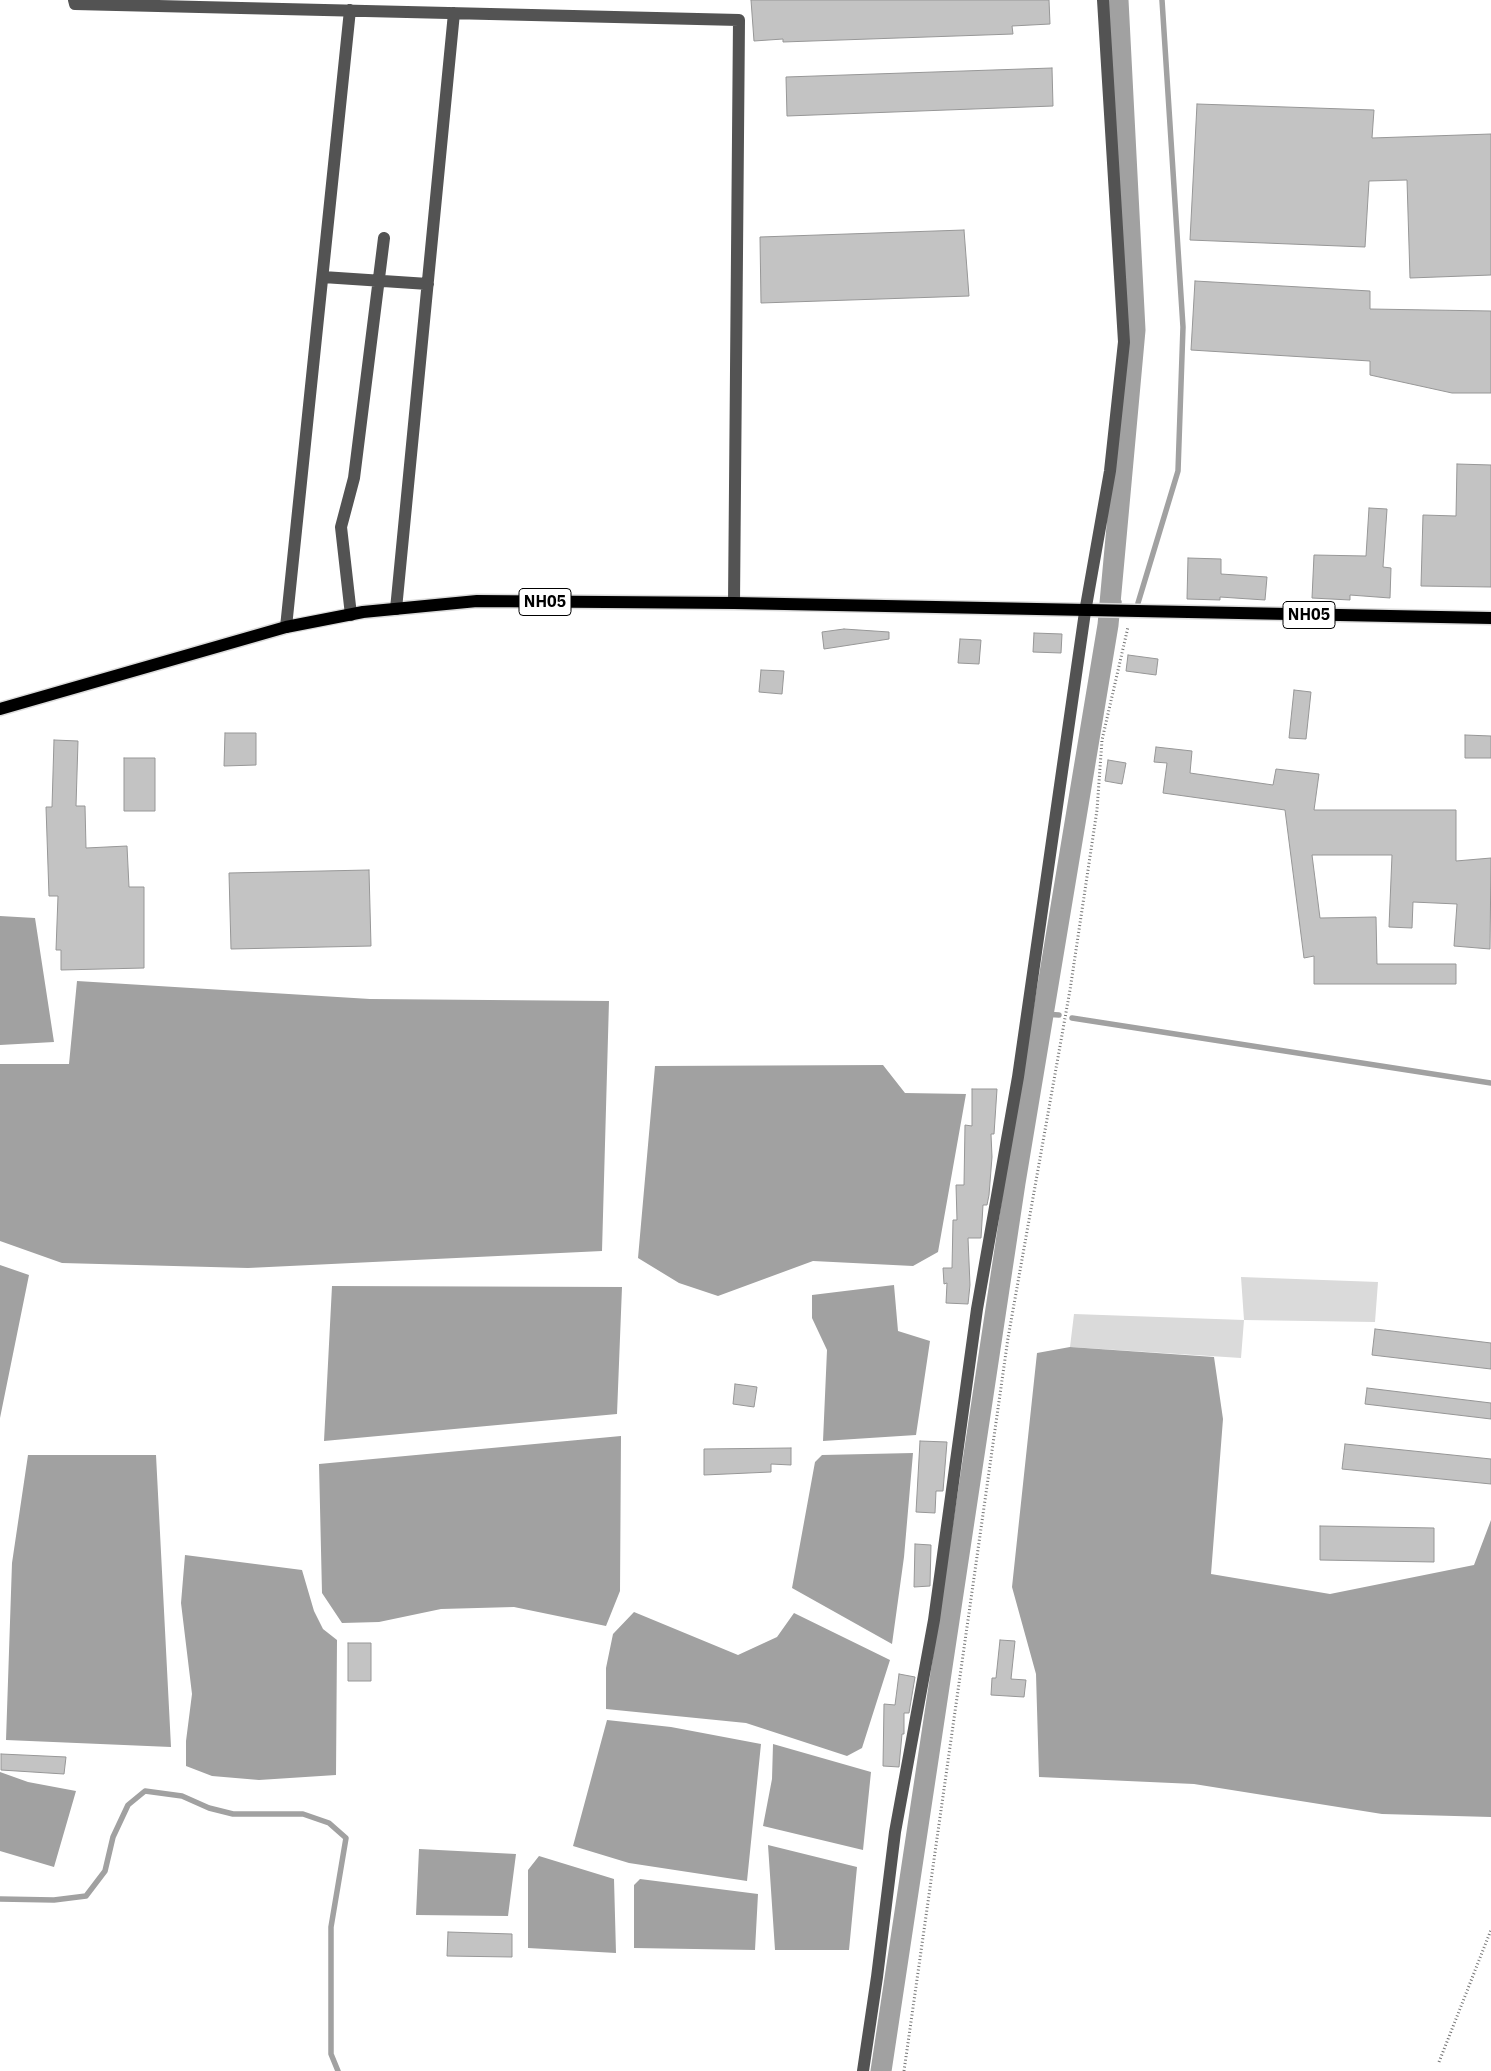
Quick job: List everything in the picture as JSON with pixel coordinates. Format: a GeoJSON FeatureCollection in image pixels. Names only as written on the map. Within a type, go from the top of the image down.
{"type":"FeatureCollection","features":[{"type":"Feature","properties":{"kind":"main road","name":"NH05"},"geometry":{"type":"LineString","coordinates":[[0,709],[286,627],[351,615],[477,601],[734,603],[1085,612],[1491,618]]}},
{"type":"Feature","properties":{"kind":"street"},"geometry":{"type":"LineString","coordinates":[[74,0],[75,4],[740,20],[734,603]]}},
{"type":"Feature","properties":{"kind":"street"},"geometry":{"type":"LineString","coordinates":[[863,2071],[895,1832],[934,1620],[976,1309],[1018,1077],[1085,612],[1110,470],[1124,342],[1103,0]]}},
{"type":"Feature","properties":{"kind":"street"},"geometry":{"type":"LineString","coordinates":[[286,627],[350,10]]}},
{"type":"Feature","properties":{"kind":"street"},"geometry":{"type":"LineString","coordinates":[[396,609],[454,13]]}},
{"type":"Feature","properties":{"kind":"street"},"geometry":{"type":"LineString","coordinates":[[351,615],[342,527],[354,478],[384,238]]}},
{"type":"Feature","properties":{"kind":"street"},"geometry":{"type":"LineString","coordinates":[[323,277],[428,284]]}},
{"type":"Feature","properties":{"kind":"path"},"geometry":{"type":"LineString","coordinates":[[904,2071],[1008,1338],[1071,980],[1097,810],[1102,740],[1130,612]]}},
{"type":"Feature","properties":{"kind":"path"},"geometry":{"type":"LineString","coordinates":[[1439,2062],[1491,1930]]}},
{"type":"Feature","properties":{"kind":"shaded area"},"geometry":{"type":"Polygon","coordinates":[[[0,916],[35,918],[54,1042],[0,1045],[0,916]]]}},
{"type":"Feature","properties":{"kind":"shaded area"},"geometry":{"type":"Polygon","coordinates":[[[77,981],[370,999],[609,1001],[602,1251],[248,1268],[62,1263],[0,1241],[0,1064],[69,1064],[77,981]]]}},
{"type":"Feature","properties":{"kind":"shaded area"},"geometry":{"type":"Polygon","coordinates":[[[883,1065],[905,1093],[966,1094],[938,1252],[913,1266],[813,1261],[718,1296],[679,1283],[638,1258],[655,1066],[883,1065]]]}},
{"type":"Feature","properties":{"kind":"shaded area"},"geometry":{"type":"Polygon","coordinates":[[[0,1265],[29,1275],[0,1418],[0,1265]]]}},
{"type":"Feature","properties":{"kind":"shaded area"},"geometry":{"type":"Polygon","coordinates":[[[1241,1277],[1378,1282],[1375,1322],[1244,1320],[1241,1277]]]}},
{"type":"Feature","properties":{"kind":"shaded area"},"geometry":{"type":"Polygon","coordinates":[[[894,1285],[898,1331],[930,1341],[916,1435],[823,1441],[827,1350],[812,1318],[812,1295],[894,1285]]]}},
{"type":"Feature","properties":{"kind":"shaded area"},"geometry":{"type":"Polygon","coordinates":[[[332,1286],[622,1287],[617,1414],[324,1441],[332,1286]]]}},
{"type":"Feature","properties":{"kind":"shaded area"},"geometry":{"type":"Polygon","coordinates":[[[1074,1314],[1244,1320],[1241,1358],[1070,1347],[1074,1314]]]}},
{"type":"Feature","properties":{"kind":"shaded area"},"geometry":{"type":"Polygon","coordinates":[[[1070,1347],[1214,1357],[1223,1419],[1211,1574],[1330,1594],[1474,1565],[1491,1520],[1491,1817],[1382,1814],[1194,1784],[1039,1777],[1036,1674],[1012,1587],[1037,1353],[1070,1347]]]}},
{"type":"Feature","properties":{"kind":"shaded area"},"geometry":{"type":"Polygon","coordinates":[[[621,1436],[620,1591],[606,1626],[514,1607],[441,1609],[379,1622],[342,1623],[322,1593],[319,1464],[621,1436]]]}},
{"type":"Feature","properties":{"kind":"shaded area"},"geometry":{"type":"Polygon","coordinates":[[[913,1453],[904,1557],[892,1644],[792,1588],[815,1462],[822,1455],[913,1453]]]}},
{"type":"Feature","properties":{"kind":"shaded area"},"geometry":{"type":"Polygon","coordinates":[[[28,1455],[156,1455],[171,1747],[6,1740],[12,1563],[28,1455]]]}},
{"type":"Feature","properties":{"kind":"shaded area"},"geometry":{"type":"Polygon","coordinates":[[[185,1555],[302,1570],[314,1611],[323,1629],[337,1640],[336,1775],[259,1780],[212,1776],[186,1766],[186,1741],[192,1694],[181,1603],[185,1555]]]}},
{"type":"Feature","properties":{"kind":"shaded area"},"geometry":{"type":"Polygon","coordinates":[[[634,1612],[738,1655],[777,1637],[794,1613],[890,1660],[862,1748],[847,1756],[746,1723],[606,1709],[606,1668],[613,1634],[634,1612]]]}},
{"type":"Feature","properties":{"kind":"shaded area"},"geometry":{"type":"Polygon","coordinates":[[[607,1720],[671,1727],[761,1744],[747,1881],[629,1863],[573,1846],[607,1720]]]}},
{"type":"Feature","properties":{"kind":"shaded area"},"geometry":{"type":"Polygon","coordinates":[[[773,1744],[871,1772],[863,1850],[763,1826],[772,1779],[773,1744]]]}},
{"type":"Feature","properties":{"kind":"shaded area"},"geometry":{"type":"Polygon","coordinates":[[[0,1772],[28,1782],[76,1791],[54,1867],[0,1851],[0,1772]]]}},
{"type":"Feature","properties":{"kind":"shaded area"},"geometry":{"type":"Polygon","coordinates":[[[768,1845],[857,1867],[849,1950],[775,1950],[768,1845]]]}},
{"type":"Feature","properties":{"kind":"shaded area"},"geometry":{"type":"Polygon","coordinates":[[[419,1849],[516,1854],[508,1916],[416,1915],[419,1849]]]}},
{"type":"Feature","properties":{"kind":"shaded area"},"geometry":{"type":"Polygon","coordinates":[[[539,1856],[614,1879],[616,1953],[528,1948],[528,1870],[539,1856]]]}},
{"type":"Feature","properties":{"kind":"shaded area"},"geometry":{"type":"Polygon","coordinates":[[[640,1879],[758,1894],[755,1950],[634,1948],[634,1885],[640,1879]]]}},
{"type":"Feature","properties":{"kind":"building"},"geometry":{"type":"Polygon","coordinates":[[[751,0],[1049,0],[1050,24],[1012,26],[1013,34],[783,42],[783,39],[754,41],[751,0]]]}},
{"type":"Feature","properties":{"kind":"building"},"geometry":{"type":"Polygon","coordinates":[[[1052,68],[1053,106],[787,116],[786,77],[1052,68]]]}},
{"type":"Feature","properties":{"kind":"building"},"geometry":{"type":"Polygon","coordinates":[[[1197,104],[1374,110],[1372,138],[1491,134],[1491,275],[1410,278],[1407,180],[1369,181],[1365,247],[1190,240],[1197,104]]]}},
{"type":"Feature","properties":{"kind":"building"},"geometry":{"type":"Polygon","coordinates":[[[964,230],[969,296],[761,303],[760,237],[964,230]]]}},
{"type":"Feature","properties":{"kind":"building"},"geometry":{"type":"Polygon","coordinates":[[[1195,281],[1370,291],[1370,309],[1491,311],[1491,393],[1452,393],[1370,375],[1370,361],[1191,350],[1195,281]]]}},
{"type":"Feature","properties":{"kind":"building"},"geometry":{"type":"Polygon","coordinates":[[[1457,464],[1491,465],[1491,587],[1421,586],[1423,515],[1456,516],[1457,464]]]}},
{"type":"Feature","properties":{"kind":"building"},"geometry":{"type":"Polygon","coordinates":[[[1369,508],[1387,509],[1383,567],[1391,568],[1390,598],[1350,595],[1350,600],[1312,598],[1314,555],[1366,556],[1369,508]]]}},
{"type":"Feature","properties":{"kind":"building"},"geometry":{"type":"Polygon","coordinates":[[[1188,558],[1221,559],[1221,574],[1267,577],[1265,600],[1220,597],[1220,600],[1187,599],[1188,558]]]}},
{"type":"Feature","properties":{"kind":"building"},"geometry":{"type":"Polygon","coordinates":[[[844,629],[889,632],[889,639],[824,649],[822,632],[844,629]]]}},
{"type":"Feature","properties":{"kind":"building"},"geometry":{"type":"Polygon","coordinates":[[[1034,633],[1062,634],[1061,653],[1033,652],[1034,633]]]}},
{"type":"Feature","properties":{"kind":"building"},"geometry":{"type":"Polygon","coordinates":[[[960,639],[981,640],[979,664],[958,663],[960,639]]]}},
{"type":"Feature","properties":{"kind":"building"},"geometry":{"type":"Polygon","coordinates":[[[1128,655],[1158,659],[1156,675],[1126,671],[1128,655]]]}},
{"type":"Feature","properties":{"kind":"building"},"geometry":{"type":"Polygon","coordinates":[[[761,670],[784,671],[782,694],[759,692],[761,670]]]}},
{"type":"Feature","properties":{"kind":"building"},"geometry":{"type":"Polygon","coordinates":[[[1294,690],[1311,692],[1306,739],[1289,738],[1294,690]]]}},
{"type":"Feature","properties":{"kind":"building"},"geometry":{"type":"Polygon","coordinates":[[[225,733],[256,733],[256,765],[224,766],[225,733]]]}},
{"type":"Feature","properties":{"kind":"building"},"geometry":{"type":"Polygon","coordinates":[[[1465,735],[1491,736],[1491,758],[1465,758],[1465,735]]]}},
{"type":"Feature","properties":{"kind":"building"},"geometry":{"type":"Polygon","coordinates":[[[54,740],[78,741],[76,806],[85,806],[86,848],[127,846],[129,887],[144,887],[144,968],[61,970],[61,950],[56,950],[58,896],[49,896],[46,807],[52,807],[54,740]]]}},
{"type":"Feature","properties":{"kind":"building"},"geometry":{"type":"Polygon","coordinates":[[[1156,747],[1192,751],[1190,773],[1273,785],[1276,769],[1319,774],[1314,810],[1456,810],[1456,861],[1491,858],[1490,949],[1454,946],[1457,904],[1413,902],[1412,928],[1389,927],[1392,855],[1312,855],[1320,918],[1376,917],[1377,964],[1456,964],[1456,984],[1314,984],[1314,956],[1304,958],[1285,810],[1163,793],[1167,763],[1154,762],[1156,747]]]}},
{"type":"Feature","properties":{"kind":"building"},"geometry":{"type":"Polygon","coordinates":[[[124,758],[155,758],[155,811],[124,811],[124,758]]]}},
{"type":"Feature","properties":{"kind":"building"},"geometry":{"type":"Polygon","coordinates":[[[1108,760],[1126,763],[1122,784],[1105,781],[1108,760]]]}},
{"type":"Feature","properties":{"kind":"building"},"geometry":{"type":"Polygon","coordinates":[[[369,870],[371,946],[231,949],[229,873],[369,870]]]}},
{"type":"Feature","properties":{"kind":"building"},"geometry":{"type":"Polygon","coordinates":[[[972,1089],[997,1089],[994,1134],[991,1134],[992,1157],[989,1195],[987,1205],[983,1205],[981,1238],[968,1238],[970,1285],[968,1304],[946,1303],[947,1283],[944,1284],[943,1268],[952,1268],[953,1220],[957,1220],[956,1185],[964,1185],[965,1125],[972,1126],[972,1089]]]}},
{"type":"Feature","properties":{"kind":"building"},"geometry":{"type":"Polygon","coordinates":[[[1375,1329],[1491,1343],[1491,1369],[1372,1355],[1375,1329]]]}},
{"type":"Feature","properties":{"kind":"building"},"geometry":{"type":"Polygon","coordinates":[[[735,1384],[757,1387],[754,1407],[733,1404],[735,1384]]]}},
{"type":"Feature","properties":{"kind":"building"},"geometry":{"type":"Polygon","coordinates":[[[1367,1388],[1491,1403],[1491,1419],[1365,1404],[1367,1388]]]}},
{"type":"Feature","properties":{"kind":"building"},"geometry":{"type":"Polygon","coordinates":[[[920,1441],[947,1442],[943,1491],[936,1491],[935,1513],[916,1512],[920,1441]]]}},
{"type":"Feature","properties":{"kind":"building"},"geometry":{"type":"Polygon","coordinates":[[[1345,1444],[1491,1459],[1491,1484],[1342,1469],[1345,1444]]]}},
{"type":"Feature","properties":{"kind":"building"},"geometry":{"type":"Polygon","coordinates":[[[791,1448],[791,1465],[771,1464],[771,1472],[704,1475],[704,1449],[791,1448]]]}},
{"type":"Feature","properties":{"kind":"building"},"geometry":{"type":"Polygon","coordinates":[[[1320,1526],[1434,1528],[1434,1562],[1320,1560],[1320,1526]]]}},
{"type":"Feature","properties":{"kind":"building"},"geometry":{"type":"Polygon","coordinates":[[[915,1544],[931,1545],[930,1586],[914,1587],[915,1544]]]}},
{"type":"Feature","properties":{"kind":"building"},"geometry":{"type":"Polygon","coordinates":[[[1000,1640],[1015,1641],[1011,1679],[1026,1680],[1024,1697],[991,1695],[992,1678],[996,1678],[1000,1640]]]}},
{"type":"Feature","properties":{"kind":"building"},"geometry":{"type":"Polygon","coordinates":[[[348,1643],[371,1643],[371,1681],[348,1681],[348,1643]]]}},
{"type":"Feature","properties":{"kind":"building"},"geometry":{"type":"Polygon","coordinates":[[[899,1674],[915,1677],[909,1713],[904,1713],[904,1734],[902,1734],[899,1767],[883,1766],[884,1704],[895,1705],[899,1674]]]}},
{"type":"Feature","properties":{"kind":"building"},"geometry":{"type":"Polygon","coordinates":[[[1,1754],[66,1757],[64,1774],[1,1770],[1,1754]]]}},
{"type":"Feature","properties":{"kind":"building"},"geometry":{"type":"Polygon","coordinates":[[[448,1932],[512,1934],[512,1957],[447,1956],[448,1932]]]}},
{"type":"Feature","properties":{"kind":"waterway"},"geometry":{"type":"LineString","coordinates":[[881,2071],[1015,1183],[1108,625],[1135,330],[1118,0]]}},
{"type":"Feature","properties":{"kind":"waterway"},"geometry":{"type":"LineString","coordinates":[[1138,603],[1178,471],[1183,327],[1162,0]]}},
{"type":"Feature","properties":{"kind":"waterway"},"geometry":{"type":"LineString","coordinates":[[1110,602],[1119,602]]}},
{"type":"Feature","properties":{"kind":"waterway"},"geometry":{"type":"LineString","coordinates":[[1043,1014],[1059,1015]]}},
{"type":"Feature","properties":{"kind":"waterway"},"geometry":{"type":"LineString","coordinates":[[1072,1018],[1491,1083]]}},
{"type":"Feature","properties":{"kind":"waterway"},"geometry":{"type":"LineString","coordinates":[[0,1899],[54,1900],[86,1896],[105,1871],[113,1837],[128,1805],[145,1791],[182,1796],[209,1808],[233,1814],[303,1814],[329,1823],[346,1838],[331,1927],[331,2054],[338,2071]]}}]}
